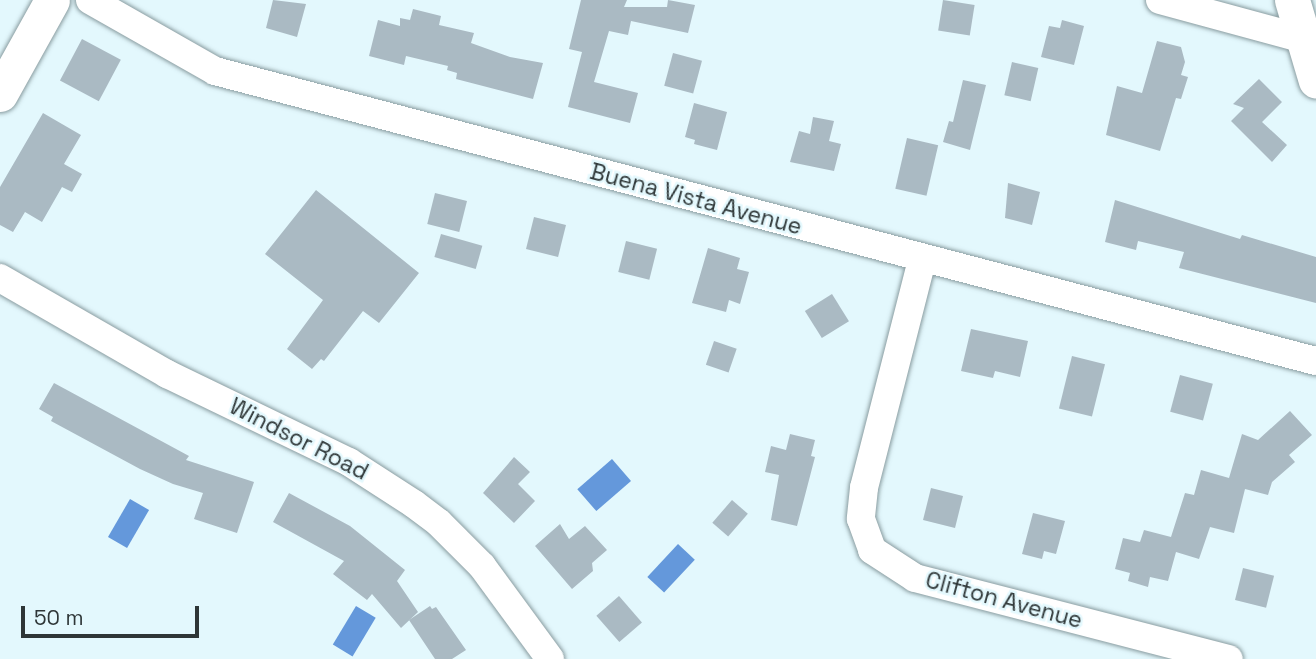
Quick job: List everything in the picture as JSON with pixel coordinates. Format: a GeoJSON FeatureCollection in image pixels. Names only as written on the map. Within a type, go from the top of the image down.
{"type":"FeatureCollection","features":[{"type":"Feature","properties":{"kind":"street"},"geometry":{"type":"LineString","coordinates":[[0,94],[52,0]]}},
{"type":"Feature","properties":{"kind":"street","name":"Buena Vista Avenue"},"geometry":{"type":"LineString","coordinates":[[90,0],[215,71],[922,260],[1316,361]]}},
{"type":"Feature","properties":{"kind":"street"},"geometry":{"type":"LineString","coordinates":[[1160,0],[1304,39]]}},
{"type":"Feature","properties":{"kind":"street"},"geometry":{"type":"LineString","coordinates":[[1292,0],[1316,80]]}},
{"type":"Feature","properties":{"kind":"street","name":"Clifton Avenue"},"geometry":{"type":"LineString","coordinates":[[922,260],[864,488],[861,520],[872,550],[915,578],[1229,659]]}},
{"type":"Feature","properties":{"kind":"street","name":"Windsor Road"},"geometry":{"type":"LineString","coordinates":[[0,278],[167,374],[349,462],[414,504],[439,523],[482,566],[550,659]]}},
{"type":"Feature","properties":{"kind":"water"},"geometry":{"type":"Polygon","coordinates":[[[612,459],[631,481],[596,511],[577,489],[612,459]]]}},
{"type":"Feature","properties":{"kind":"water"},"geometry":{"type":"Polygon","coordinates":[[[130,499],[149,510],[127,548],[108,537],[130,499]]]}},
{"type":"Feature","properties":{"kind":"water"},"geometry":{"type":"Polygon","coordinates":[[[678,544],[695,560],[664,593],[647,577],[678,544]]]}},
{"type":"Feature","properties":{"kind":"water"},"geometry":{"type":"Polygon","coordinates":[[[356,606],[376,618],[353,656],[333,645],[356,606]]]}},
{"type":"Feature","properties":{"kind":"building"},"geometry":{"type":"Polygon","coordinates":[[[273,0],[306,4],[297,37],[266,28],[273,0]]]}},
{"type":"Feature","properties":{"kind":"building"},"geometry":{"type":"Polygon","coordinates":[[[581,0],[627,0],[624,7],[667,7],[668,0],[695,5],[688,33],[631,21],[628,35],[609,31],[594,82],[638,93],[630,123],[568,107],[582,52],[569,49],[581,0]]]}},
{"type":"Feature","properties":{"kind":"building"},"geometry":{"type":"Polygon","coordinates":[[[943,0],[975,5],[970,36],[938,31],[943,0]]]}},
{"type":"Feature","properties":{"kind":"building"},"geometry":{"type":"Polygon","coordinates":[[[413,9],[441,16],[439,25],[474,33],[471,43],[510,57],[543,63],[533,99],[456,79],[457,73],[447,70],[448,66],[406,56],[404,65],[369,56],[378,20],[400,26],[400,18],[410,20],[413,9]]]}},
{"type":"Feature","properties":{"kind":"building"},"geometry":{"type":"Polygon","coordinates":[[[1062,20],[1084,26],[1074,65],[1041,57],[1049,26],[1060,28],[1062,20]]]}},
{"type":"Feature","properties":{"kind":"building"},"geometry":{"type":"Polygon","coordinates":[[[82,39],[121,60],[99,101],[60,80],[82,39]]]}},
{"type":"Feature","properties":{"kind":"building"},"geometry":{"type":"Polygon","coordinates":[[[1157,41],[1181,47],[1185,62],[1181,75],[1188,77],[1181,99],[1176,98],[1160,151],[1106,135],[1117,86],[1142,93],[1157,41]]]}},
{"type":"Feature","properties":{"kind":"building"},"geometry":{"type":"Polygon","coordinates":[[[673,53],[702,61],[693,94],[664,86],[673,53]]]}},
{"type":"Feature","properties":{"kind":"building"},"geometry":{"type":"Polygon","coordinates":[[[1012,62],[1038,68],[1031,101],[1004,95],[1012,62]]]}},
{"type":"Feature","properties":{"kind":"building"},"geometry":{"type":"Polygon","coordinates":[[[1259,79],[1282,102],[1262,122],[1287,145],[1272,162],[1231,121],[1244,108],[1233,104],[1259,79]]]}},
{"type":"Feature","properties":{"kind":"building"},"geometry":{"type":"Polygon","coordinates":[[[963,80],[986,85],[970,150],[943,142],[949,121],[953,122],[963,80]]]}},
{"type":"Feature","properties":{"kind":"building"},"geometry":{"type":"Polygon","coordinates":[[[694,103],[727,112],[717,150],[694,144],[695,140],[685,137],[694,103]]]}},
{"type":"Feature","properties":{"kind":"building"},"geometry":{"type":"Polygon","coordinates":[[[43,113],[81,135],[64,164],[82,174],[72,192],[62,187],[42,222],[25,212],[13,232],[0,225],[0,187],[43,113]]]}},
{"type":"Feature","properties":{"kind":"building"},"geometry":{"type":"Polygon","coordinates":[[[813,117],[834,121],[829,141],[841,144],[834,171],[790,162],[799,131],[810,134],[813,117]]]}},
{"type":"Feature","properties":{"kind":"building"},"geometry":{"type":"Polygon","coordinates":[[[907,138],[938,145],[926,196],[895,189],[907,138]]]}},
{"type":"Feature","properties":{"kind":"building"},"geometry":{"type":"Polygon","coordinates":[[[1008,183],[1040,192],[1032,225],[1005,218],[1008,183]]]}},
{"type":"Feature","properties":{"kind":"building"},"geometry":{"type":"Polygon","coordinates":[[[316,190],[419,273],[379,323],[363,311],[324,361],[321,359],[312,369],[287,349],[323,300],[265,254],[316,190]]]}},
{"type":"Feature","properties":{"kind":"building"},"geometry":{"type":"Polygon","coordinates":[[[435,193],[467,201],[459,232],[427,224],[435,193]]]}},
{"type":"Feature","properties":{"kind":"building"},"geometry":{"type":"Polygon","coordinates":[[[1115,200],[1240,239],[1242,235],[1316,257],[1316,303],[1179,268],[1184,252],[1138,241],[1136,250],[1105,242],[1115,200]]]}},
{"type":"Feature","properties":{"kind":"building"},"geometry":{"type":"Polygon","coordinates":[[[534,217],[566,225],[558,257],[526,249],[534,217]]]}},
{"type":"Feature","properties":{"kind":"building"},"geometry":{"type":"Polygon","coordinates":[[[441,234],[482,246],[476,269],[434,257],[441,234]]]}},
{"type":"Feature","properties":{"kind":"building"},"geometry":{"type":"Polygon","coordinates":[[[626,241],[657,249],[649,280],[618,272],[626,241]]]}},
{"type":"Feature","properties":{"kind":"building"},"geometry":{"type":"Polygon","coordinates":[[[708,248],[740,258],[737,269],[749,272],[740,304],[729,300],[726,312],[692,303],[708,248]]]}},
{"type":"Feature","properties":{"kind":"building"},"geometry":{"type":"Polygon","coordinates":[[[832,294],[849,321],[822,338],[805,311],[832,294]]]}},
{"type":"Feature","properties":{"kind":"building"},"geometry":{"type":"Polygon","coordinates":[[[971,329],[1028,341],[1020,377],[995,371],[993,378],[961,371],[971,329]]]}},
{"type":"Feature","properties":{"kind":"building"},"geometry":{"type":"Polygon","coordinates":[[[714,341],[737,349],[729,372],[706,365],[714,341]]]}},
{"type":"Feature","properties":{"kind":"building"},"geometry":{"type":"Polygon","coordinates":[[[1072,356],[1105,364],[1092,417],[1059,408],[1072,356]]]}},
{"type":"Feature","properties":{"kind":"building"},"geometry":{"type":"Polygon","coordinates":[[[1180,375],[1213,384],[1203,421],[1170,412],[1180,375]]]}},
{"type":"Feature","properties":{"kind":"building"},"geometry":{"type":"Polygon","coordinates":[[[54,383],[189,456],[186,460],[254,482],[237,533],[194,519],[203,493],[173,484],[140,469],[51,421],[53,417],[39,409],[54,383]]]}},
{"type":"Feature","properties":{"kind":"building"},"geometry":{"type":"Polygon","coordinates":[[[1290,411],[1312,435],[1289,455],[1295,462],[1272,482],[1268,495],[1245,489],[1234,533],[1210,527],[1199,559],[1176,552],[1168,581],[1150,577],[1148,587],[1128,581],[1130,573],[1115,569],[1123,538],[1140,542],[1144,530],[1171,537],[1185,493],[1194,495],[1201,470],[1229,478],[1242,434],[1258,440],[1290,411]]]}},
{"type":"Feature","properties":{"kind":"building"},"geometry":{"type":"Polygon","coordinates":[[[790,434],[815,440],[811,456],[815,457],[797,526],[771,520],[779,475],[765,472],[771,446],[786,450],[790,434]]]}},
{"type":"Feature","properties":{"kind":"building"},"geometry":{"type":"Polygon","coordinates":[[[514,457],[530,472],[518,484],[535,501],[514,523],[483,493],[514,457]]]}},
{"type":"Feature","properties":{"kind":"building"},"geometry":{"type":"Polygon","coordinates":[[[931,488],[963,496],[955,528],[923,520],[931,488]]]}},
{"type":"Feature","properties":{"kind":"building"},"geometry":{"type":"Polygon","coordinates":[[[289,493],[350,526],[405,570],[397,581],[418,612],[401,628],[372,594],[367,600],[333,574],[344,561],[273,522],[289,493]]]}},
{"type":"Feature","properties":{"kind":"building"},"geometry":{"type":"Polygon","coordinates":[[[732,500],[748,514],[728,536],[712,523],[732,500]]]}},
{"type":"Feature","properties":{"kind":"building"},"geometry":{"type":"Polygon","coordinates":[[[1033,513],[1065,521],[1056,554],[1044,551],[1042,559],[1022,554],[1033,513]]]}},
{"type":"Feature","properties":{"kind":"building"},"geometry":{"type":"Polygon","coordinates":[[[560,524],[569,539],[585,526],[607,550],[592,563],[593,571],[572,589],[535,546],[560,524]]]}},
{"type":"Feature","properties":{"kind":"building"},"geometry":{"type":"Polygon","coordinates":[[[1243,568],[1274,576],[1266,608],[1235,600],[1243,568]]]}},
{"type":"Feature","properties":{"kind":"building"},"geometry":{"type":"Polygon","coordinates":[[[619,596],[642,622],[619,642],[596,616],[619,596]]]}},
{"type":"Feature","properties":{"kind":"building"},"geometry":{"type":"Polygon","coordinates":[[[430,606],[432,609],[436,607],[466,650],[452,659],[435,659],[409,620],[430,606]]]}}]}
